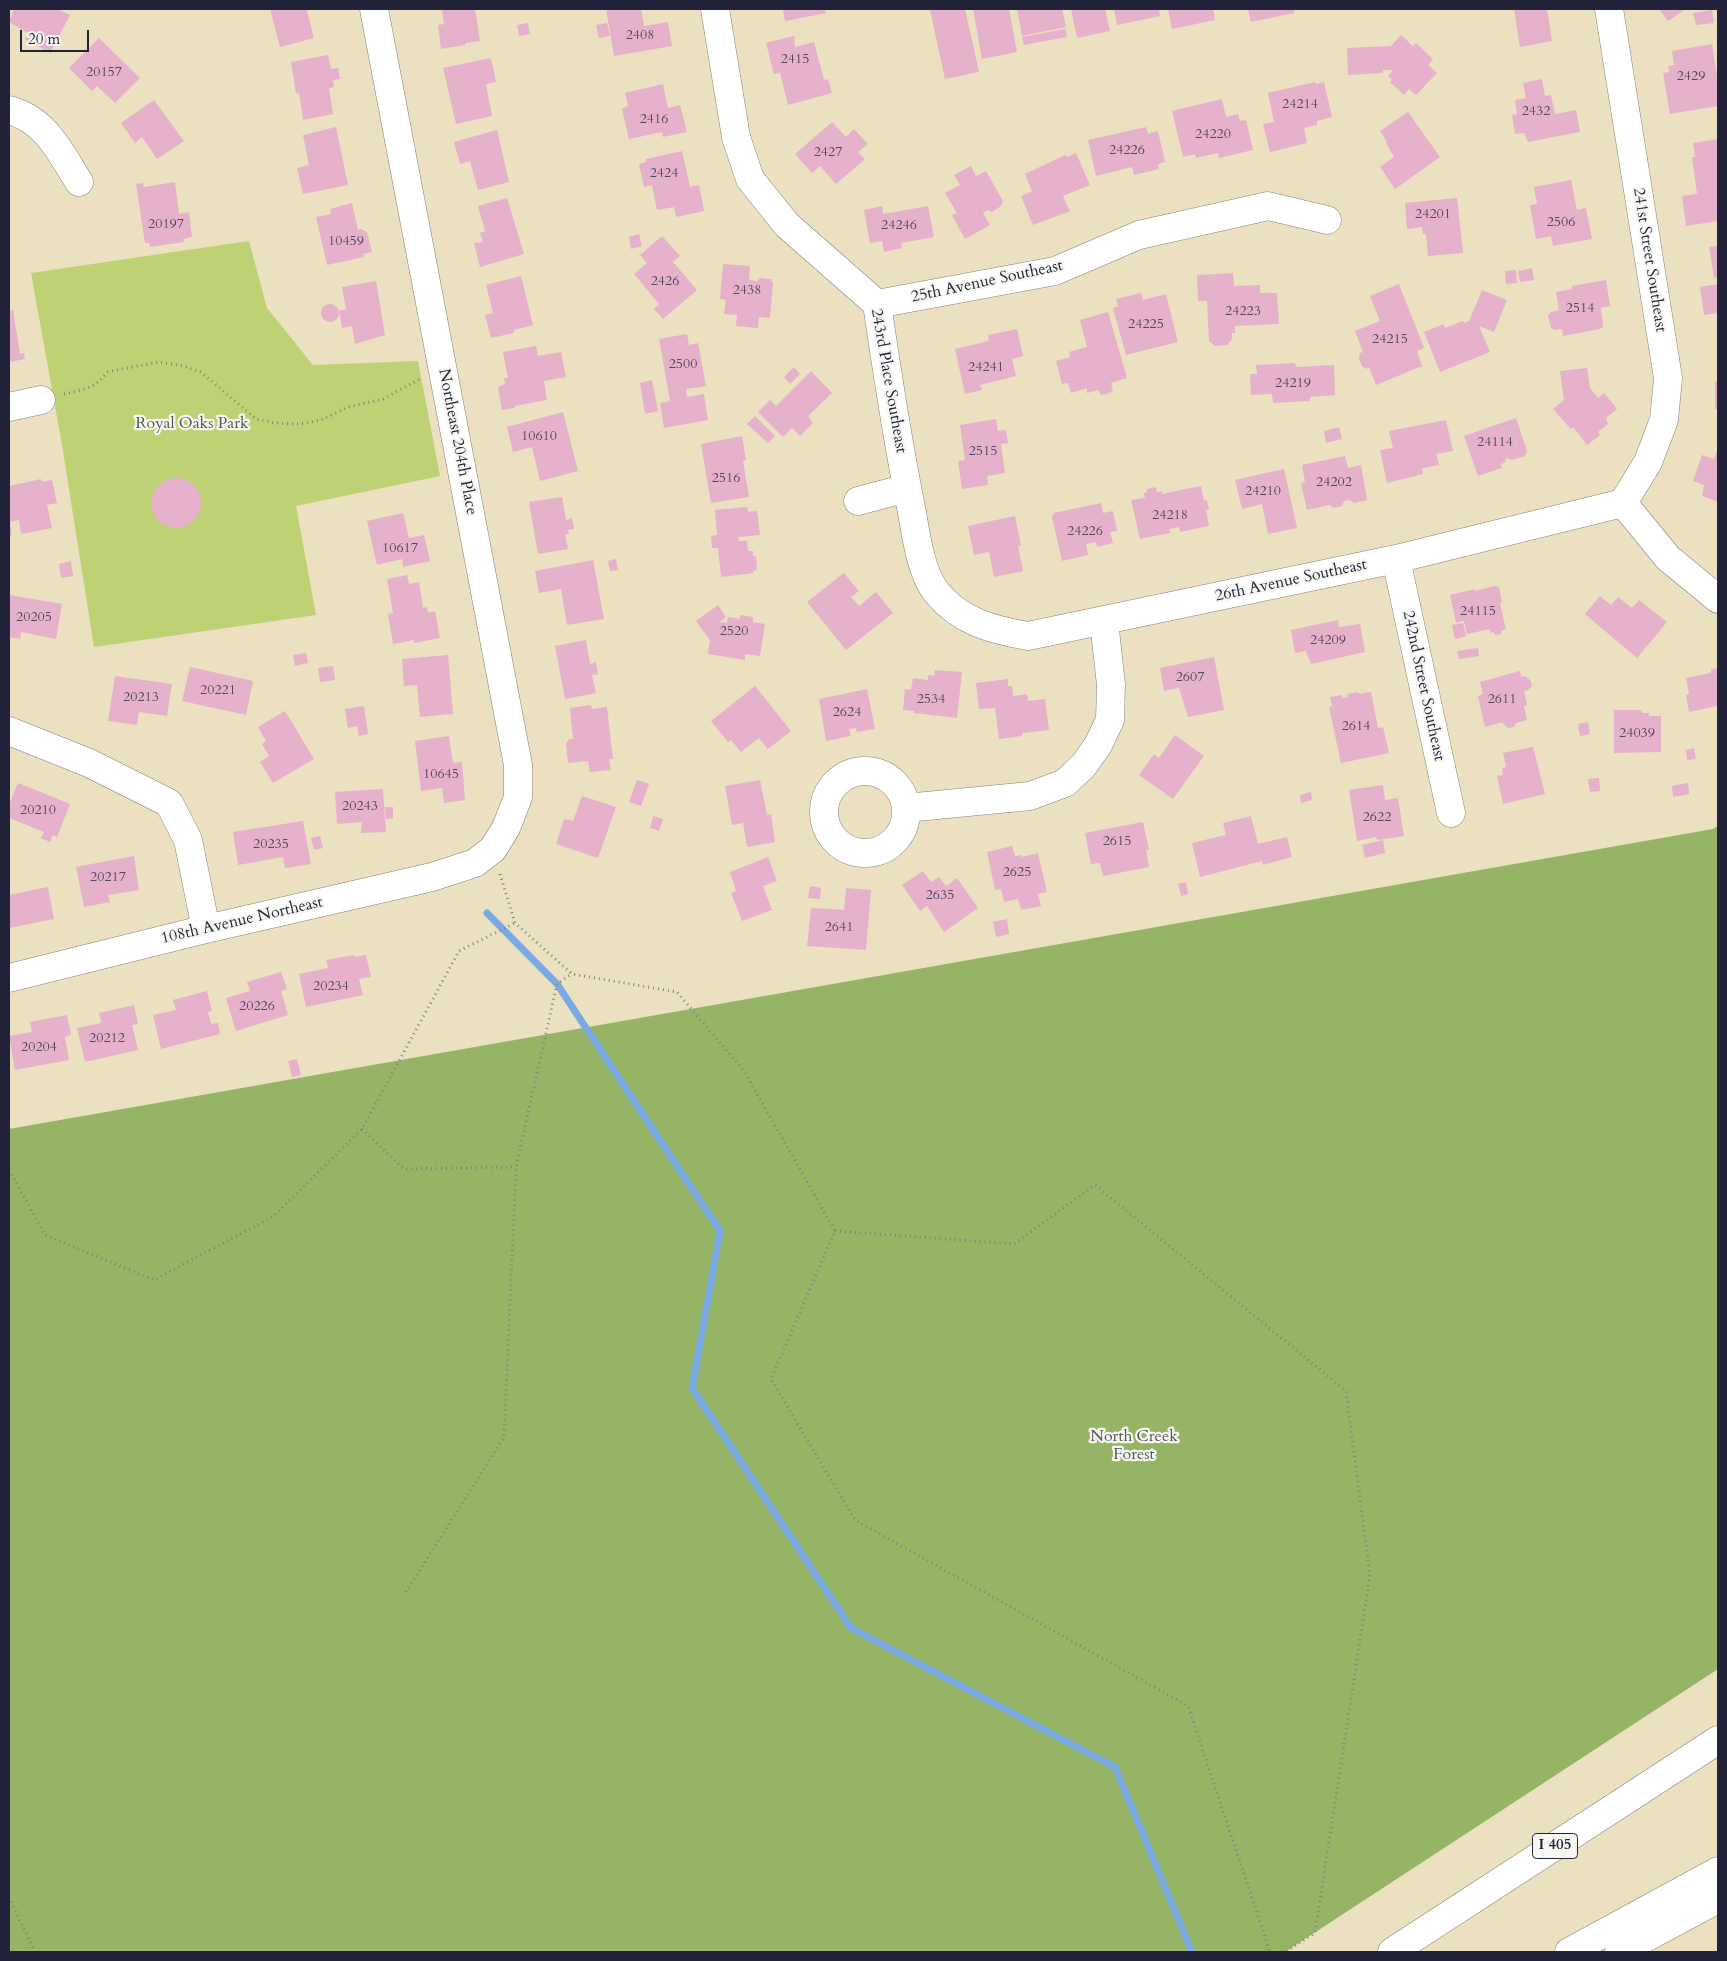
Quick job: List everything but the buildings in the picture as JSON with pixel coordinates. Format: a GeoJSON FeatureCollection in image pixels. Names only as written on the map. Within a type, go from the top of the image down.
{"type":"FeatureCollection","features":[{"type":"Feature","properties":{"kind":"main road","name":"Northeast 204th Place"},"geometry":{"type":"LineString","coordinates":[[374,9],[518,765],[518,796],[506,828],[484,856]]}},
{"type":"Feature","properties":{"kind":"main road","name":"243rd Place Southeast"},"geometry":{"type":"LineString","coordinates":[[715,9],[736,138],[750,179],[787,225],[877,304],[894,426],[922,564],[936,593],[959,614]]}},
{"type":"Feature","properties":{"kind":"main road","name":"241st Street Southeast"},"geometry":{"type":"LineString","coordinates":[[1609,9],[1668,378],[1664,420],[1648,462],[1623,503]]}},
{"type":"Feature","properties":{"kind":"main road"},"geometry":{"type":"LineString","coordinates":[[9,110],[20,113],[47,132],[79,182]]}},
{"type":"Feature","properties":{"kind":"main road","name":"25th Avenue Southeast"},"geometry":{"type":"LineString","coordinates":[[877,304],[1055,271],[1139,235],[1268,206],[1327,220]]}},
{"type":"Feature","properties":{"kind":"main road"},"geometry":{"type":"LineString","coordinates":[[9,406],[41,400]]}},
{"type":"Feature","properties":{"kind":"main road"},"geometry":{"type":"LineString","coordinates":[[858,501],[907,488]]}},
{"type":"Feature","properties":{"kind":"main road","name":"26th Avenue Southeast"},"geometry":{"type":"LineString","coordinates":[[959,614],[992,630],[1028,636],[1396,559],[1623,503]]}},
{"type":"Feature","properties":{"kind":"main road"},"geometry":{"type":"LineString","coordinates":[[1623,503],[1668,558],[1718,598]]}},
{"type":"Feature","properties":{"kind":"main road","name":"242nd Street Southeast"},"geometry":{"type":"LineString","coordinates":[[1396,559],[1451,813]]}},
{"type":"Feature","properties":{"kind":"main road"},"geometry":{"type":"LineString","coordinates":[[906,808],[1030,796],[1065,783],[1084,766],[1098,745],[1110,720],[1111,685],[1104,621]]}},
{"type":"Feature","properties":{"kind":"main road"},"geometry":{"type":"LineString","coordinates":[[9,731],[89,763],[169,803],[188,840],[206,930]]}},
{"type":"Feature","properties":{"kind":"main road","name":"108th Avenue Northeast"},"geometry":{"type":"LineString","coordinates":[[9,978],[432,877],[484,856]]}},
{"type":"Feature","properties":{"kind":"main road","name":"I 405"},"geometry":{"type":"LineString","coordinates":[[1392,1952],[1718,1740]]}},
{"type":"Feature","properties":{"kind":"main road","name":"I 405"},"geometry":{"type":"LineString","coordinates":[[1426,1952],[1718,1762]]}},
{"type":"Feature","properties":{"kind":"main road"},"geometry":{"type":"LineString","coordinates":[[1569,1952],[1715,1882]]}},
{"type":"Feature","properties":{"kind":"main road"},"geometry":{"type":"LineString","coordinates":[[1618,1952],[1715,1882]]}},
{"type":"Feature","properties":{"kind":"path"},"geometry":{"type":"LineString","coordinates":[[41,400],[88,388],[102,381],[107,372],[159,362],[183,366],[201,372],[256,419],[275,423],[298,424],[321,420],[348,407],[383,399],[442,366]]}},
{"type":"Feature","properties":{"kind":"path"},"geometry":{"type":"LineString","coordinates":[[484,856],[515,923],[572,974],[677,992],[744,1071],[835,1231]]}},
{"type":"Feature","properties":{"kind":"path"},"geometry":{"type":"LineString","coordinates":[[9,1170],[45,1235],[154,1280],[274,1216],[362,1129],[459,952],[515,923]]}},
{"type":"Feature","properties":{"kind":"path"},"geometry":{"type":"LineString","coordinates":[[406,1592],[504,1437],[516,1167],[557,984],[572,974]]}},
{"type":"Feature","properties":{"kind":"path"},"geometry":{"type":"LineString","coordinates":[[362,1129],[404,1169],[516,1167]]}},
{"type":"Feature","properties":{"kind":"path"},"geometry":{"type":"LineString","coordinates":[[835,1231],[1014,1244],[1095,1185],[1346,1391],[1370,1575],[1314,1933],[1285,1952]]}},
{"type":"Feature","properties":{"kind":"path"},"geometry":{"type":"LineString","coordinates":[[835,1231],[772,1379],[855,1520],[1188,1706],[1270,1952]]}},
{"type":"Feature","properties":{"kind":"path"},"geometry":{"type":"LineString","coordinates":[[9,1896],[35,1952]]}},
{"type":"Feature","properties":{"kind":"green space","name":"Royal Oaks Park"},"geometry":{"type":"Polygon","coordinates":[[[249,241],[267,308],[313,365],[418,361],[440,476],[296,506],[316,615],[94,647],[62,445],[31,273],[249,241]]]}},
{"type":"Feature","properties":{"kind":"green space","name":"North Creek Forest"},"geometry":{"type":"Polygon","coordinates":[[[1718,826],[1718,1669],[1285,1952],[9,1952],[9,1129],[1713,829],[1718,826]]]}},
{"type":"Feature","properties":{"kind":"waterway"},"geometry":{"type":"LineString","coordinates":[[487,913],[557,984],[720,1231],[692,1388],[851,1628],[1115,1767],[1192,1952]]}}]}
